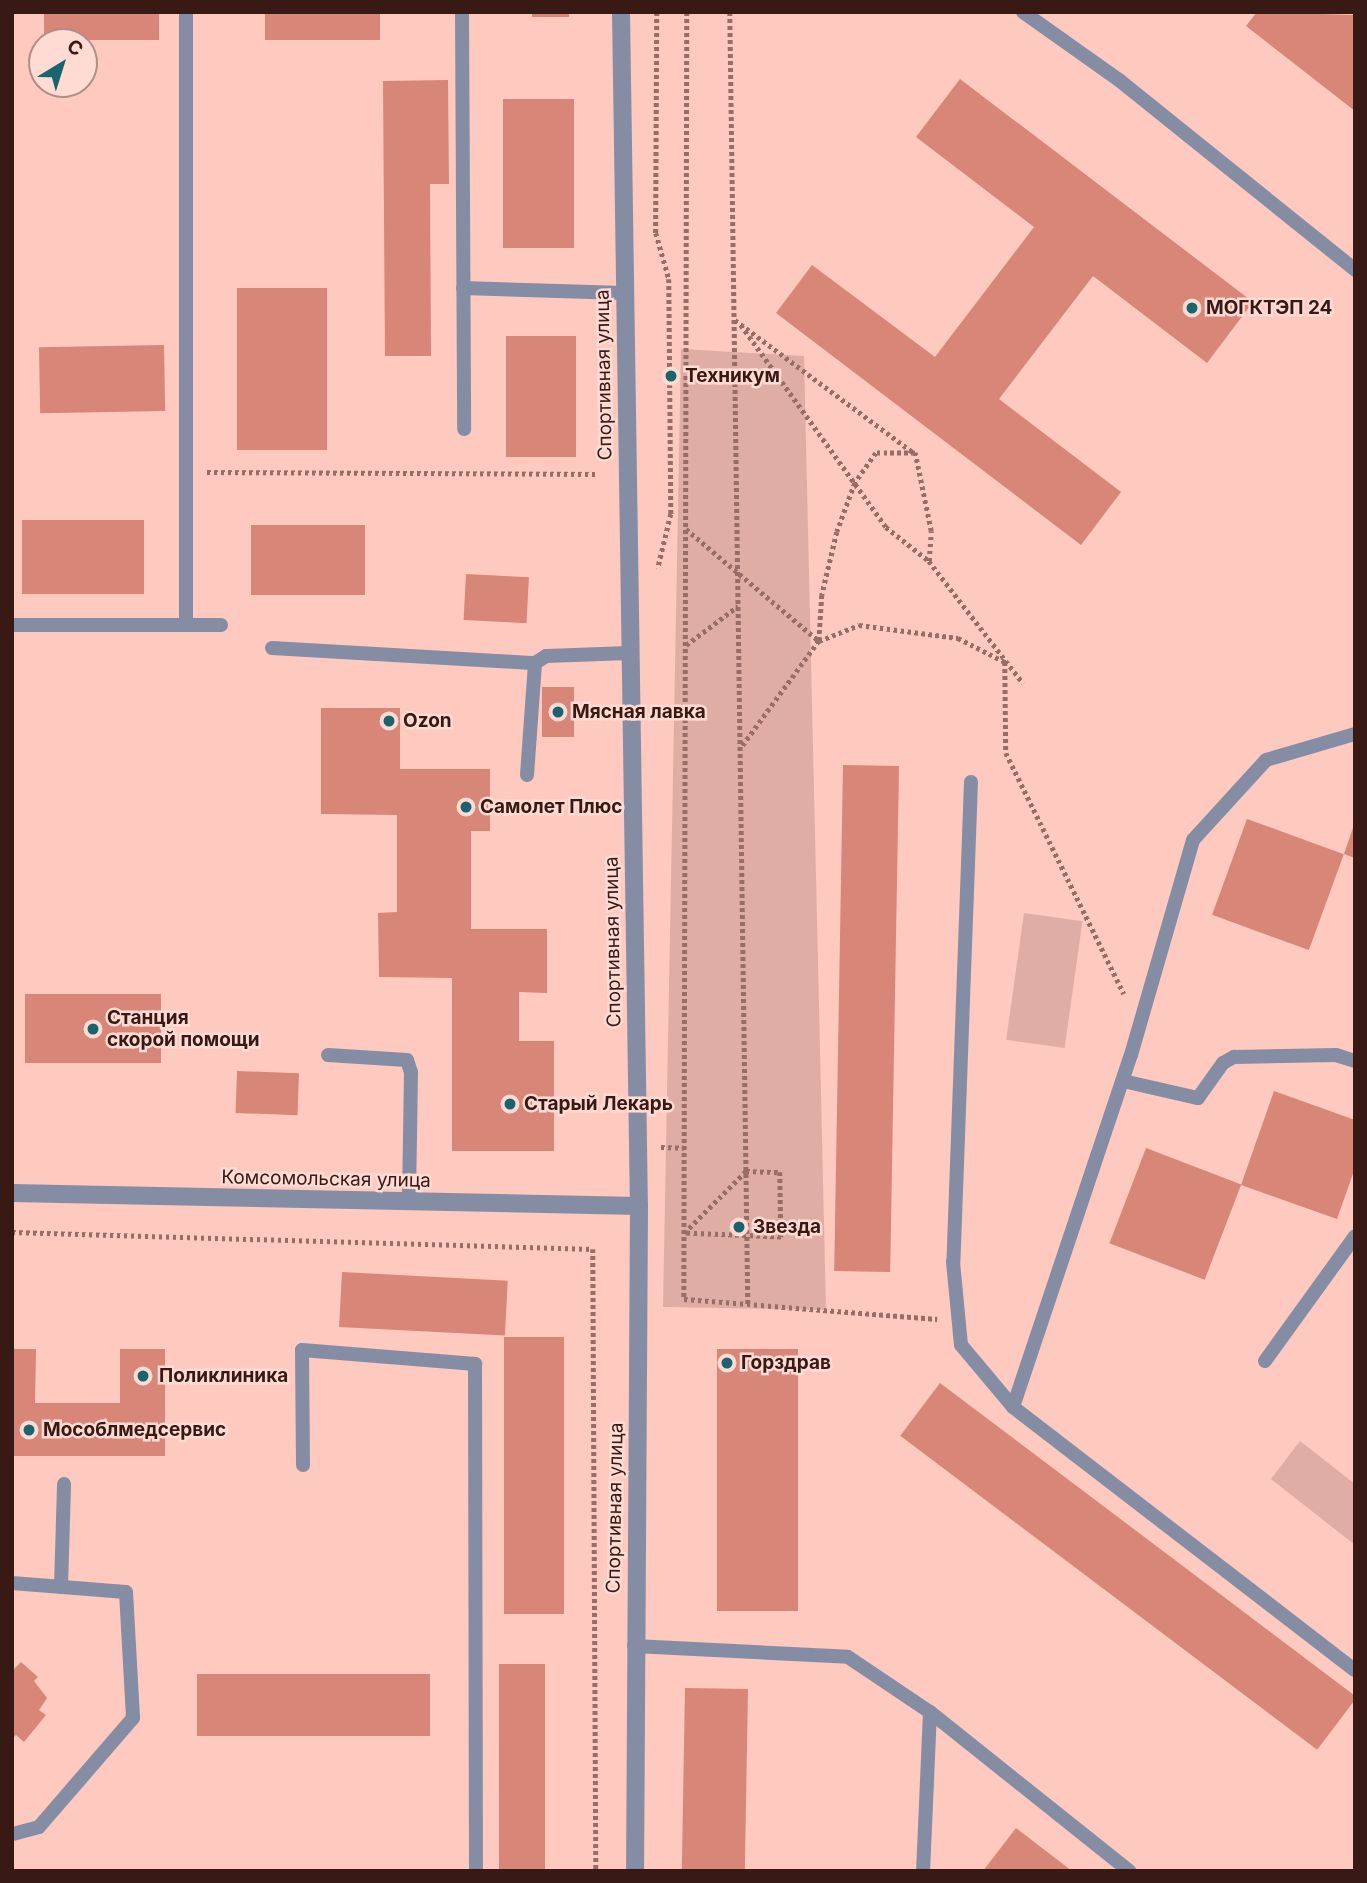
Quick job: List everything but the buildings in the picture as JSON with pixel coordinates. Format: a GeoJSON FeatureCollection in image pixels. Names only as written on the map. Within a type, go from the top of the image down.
{"type":"FeatureCollection","features":[{"type":"Feature","properties":{"kind":"street","name":"Спортивная улица"},"geometry":{"type":"LineString","coordinates":[[621,12],[639,1206],[634,1646],[635,1871]]}},
{"type":"Feature","properties":{"kind":"street","name":"Комсомольская улица"},"geometry":{"type":"LineString","coordinates":[[12,1194],[639,1206]]}},
{"type":"Feature","properties":{"kind":"lane"},"geometry":{"type":"LineString","coordinates":[[186,12],[186,625]]}},
{"type":"Feature","properties":{"kind":"lane"},"geometry":{"type":"LineString","coordinates":[[462,12],[464,429]]}},
{"type":"Feature","properties":{"kind":"lane"},"geometry":{"type":"LineString","coordinates":[[1023,12],[1119,80],[1355,270]]}},
{"type":"Feature","properties":{"kind":"lane"},"geometry":{"type":"LineString","coordinates":[[463,288],[624,293]]}},
{"type":"Feature","properties":{"kind":"lane"},"geometry":{"type":"LineString","coordinates":[[12,625],[221,625]]}},
{"type":"Feature","properties":{"kind":"lane"},"geometry":{"type":"LineString","coordinates":[[272,648],[535,663],[546,656],[629,653]]}},
{"type":"Feature","properties":{"kind":"lane"},"geometry":{"type":"LineString","coordinates":[[527,775],[535,663]]}},
{"type":"Feature","properties":{"kind":"lane"},"geometry":{"type":"LineString","coordinates":[[1013,1407],[1123,1081],[1193,839],[1266,760],[1355,734]]}},
{"type":"Feature","properties":{"kind":"lane"},"geometry":{"type":"LineString","coordinates":[[971,782],[953,1262],[961,1345],[1013,1407],[1355,1670]]}},
{"type":"Feature","properties":{"kind":"lane"},"geometry":{"type":"LineString","coordinates":[[328,1055],[407,1060],[411,1072],[409,1201]]}},
{"type":"Feature","properties":{"kind":"lane"},"geometry":{"type":"LineString","coordinates":[[1123,1081],[1198,1098],[1223,1063],[1234,1057],[1336,1055],[1355,1061]]}},
{"type":"Feature","properties":{"kind":"lane"},"geometry":{"type":"LineString","coordinates":[[1265,1362],[1355,1236]]}},
{"type":"Feature","properties":{"kind":"lane"},"geometry":{"type":"LineString","coordinates":[[303,1465],[302,1350],[475,1364],[476,1871]]}},
{"type":"Feature","properties":{"kind":"lane"},"geometry":{"type":"LineString","coordinates":[[61,1587],[64,1484]]}},
{"type":"Feature","properties":{"kind":"lane"},"geometry":{"type":"LineString","coordinates":[[12,1583],[126,1592],[133,1718],[39,1827],[12,1834]]}},
{"type":"Feature","properties":{"kind":"lane"},"geometry":{"type":"LineString","coordinates":[[634,1646],[848,1657],[930,1712],[1129,1871]]}},
{"type":"Feature","properties":{"kind":"lane"},"geometry":{"type":"LineString","coordinates":[[923,1871],[930,1712]]}},
{"type":"Feature","properties":{"kind":"path"},"geometry":{"type":"LineString","coordinates":[[656,575],[671,514],[669,279],[656,233],[657,12]]}},
{"type":"Feature","properties":{"kind":"path"},"geometry":{"type":"LineString","coordinates":[[687,12],[684,1298],[959,1321]]}},
{"type":"Feature","properties":{"kind":"path"},"geometry":{"type":"LineString","coordinates":[[730,12],[748,1304]]}},
{"type":"Feature","properties":{"kind":"path"},"geometry":{"type":"LineString","coordinates":[[734,320],[915,453],[932,531],[929,561]]}},
{"type":"Feature","properties":{"kind":"path"},"geometry":{"type":"LineString","coordinates":[[741,325],[886,527],[929,561],[1023,683]]}},
{"type":"Feature","properties":{"kind":"path"},"geometry":{"type":"LineString","coordinates":[[819,641],[822,595],[837,532],[855,483],[876,453],[915,453]]}},
{"type":"Feature","properties":{"kind":"path"},"geometry":{"type":"LineString","coordinates":[[187,472],[595,474]]}},
{"type":"Feature","properties":{"kind":"path"},"geometry":{"type":"LineString","coordinates":[[686,528],[738,569],[819,641]]}},
{"type":"Feature","properties":{"kind":"path"},"geometry":{"type":"LineString","coordinates":[[685,645],[738,606]]}},
{"type":"Feature","properties":{"kind":"path"},"geometry":{"type":"LineString","coordinates":[[740,749],[819,641],[859,625],[957,638],[1005,662]]}},
{"type":"Feature","properties":{"kind":"path"},"geometry":{"type":"LineString","coordinates":[[1005,662],[1006,753],[1140,1026]]}},
{"type":"Feature","properties":{"kind":"path"},"geometry":{"type":"LineString","coordinates":[[657,1132],[657,1159]]}},
{"type":"Feature","properties":{"kind":"path"},"geometry":{"type":"LineString","coordinates":[[657,1146],[684,1148]]}},
{"type":"Feature","properties":{"kind":"path"},"geometry":{"type":"LineString","coordinates":[[746,1171],[780,1172],[782,1237],[684,1233],[746,1171]]}},
{"type":"Feature","properties":{"kind":"path"},"geometry":{"type":"LineString","coordinates":[[12,1232],[593,1249],[596,1871]]}},
{"type":"Feature","properties":{"kind":"shaded area"},"geometry":{"type":"Polygon","coordinates":[[[681,349],[804,356],[826,1310],[663,1307],[681,349]]]}},
{"type":"Feature","properties":{"kind":"shaded area"},"geometry":{"type":"Polygon","coordinates":[[[1024,913],[1082,921],[1065,1048],[1006,1040],[1024,913]]]}},
{"type":"Feature","properties":{"kind":"shaded area"},"geometry":{"type":"Polygon","coordinates":[[[1300,1441],[1355,1484],[1355,1545],[1271,1479],[1300,1441]]]}},
{"type":"Feature","properties":{"kind":"place","name":"МОГКТЭП 24"},"geometry":{"type":"Point","coordinates":[1192,308]}},
{"type":"Feature","properties":{"kind":"place","name":"Техникум"},"geometry":{"type":"Point","coordinates":[671,376]}},
{"type":"Feature","properties":{"kind":"place","name":"Мясная лавка"},"geometry":{"type":"Point","coordinates":[558,712]}},
{"type":"Feature","properties":{"kind":"place","name":"Ozon"},"geometry":{"type":"Point","coordinates":[389,721]}},
{"type":"Feature","properties":{"kind":"place","name":"Самолет Плюс"},"geometry":{"type":"Point","coordinates":[466,807]}},
{"type":"Feature","properties":{"kind":"place","name":"Станция скорой помощи"},"geometry":{"type":"Point","coordinates":[93,1029]}},
{"type":"Feature","properties":{"kind":"place","name":"Старый Лекарь"},"geometry":{"type":"Point","coordinates":[510,1104]}},
{"type":"Feature","properties":{"kind":"place","name":"Звезда"},"geometry":{"type":"Point","coordinates":[739,1227]}},
{"type":"Feature","properties":{"kind":"place","name":"Горздрав"},"geometry":{"type":"Point","coordinates":[727,1363]}},
{"type":"Feature","properties":{"kind":"place","name":"Поликлиника"},"geometry":{"type":"Point","coordinates":[143,1376]}},
{"type":"Feature","properties":{"kind":"place","name":"Мособлмедсервис"},"geometry":{"type":"Point","coordinates":[29,1430]}}]}
